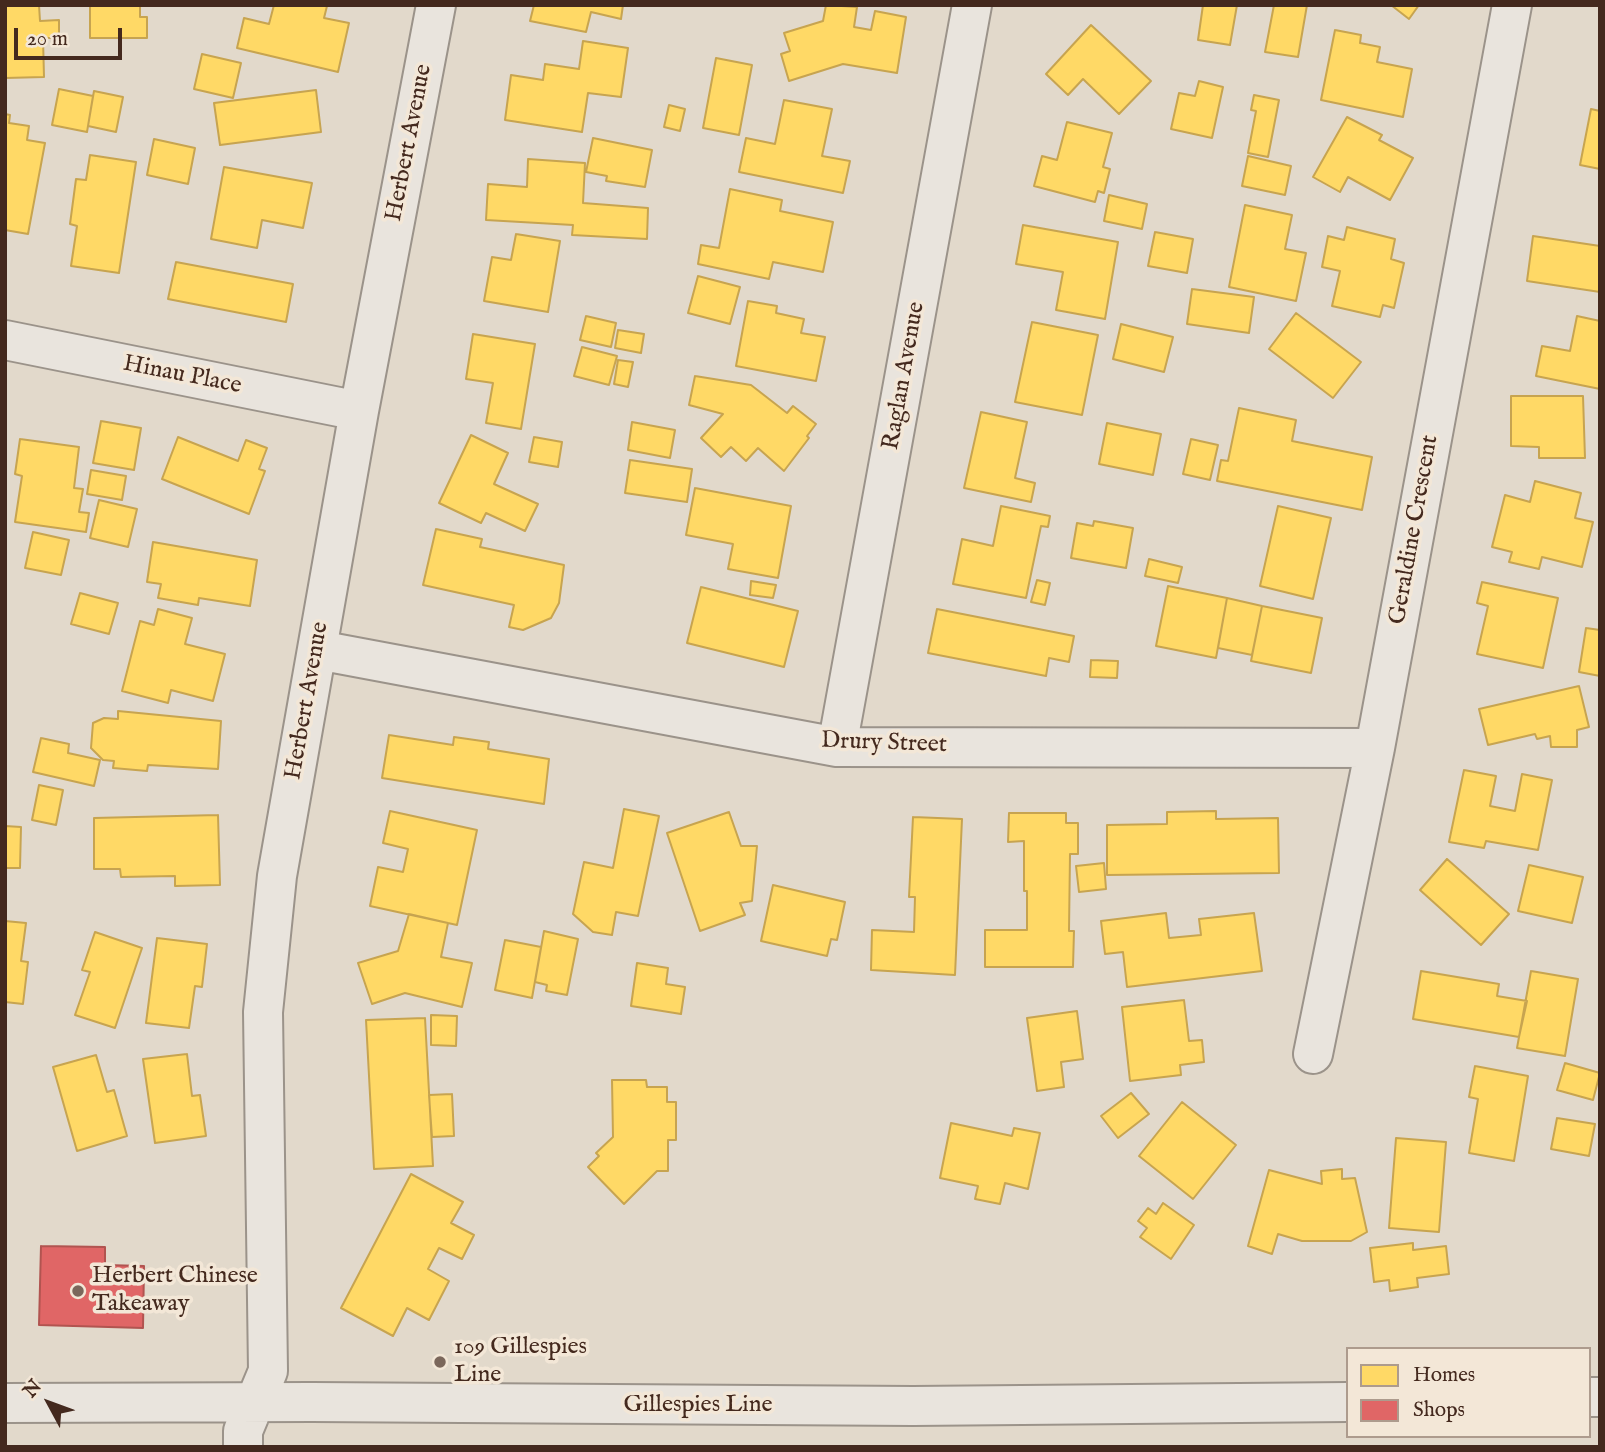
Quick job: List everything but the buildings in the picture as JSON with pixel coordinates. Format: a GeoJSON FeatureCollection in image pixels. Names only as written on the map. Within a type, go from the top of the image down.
{"type":"FeatureCollection","features":[{"type":"Feature","properties":{"kind":"street","name":"Herbert Avenue"},"geometry":{"type":"LineString","coordinates":[[243,1447],[243,1431],[268,1371],[263,1012],[277,876],[359,411],[436,5]]}},
{"type":"Feature","properties":{"kind":"street","name":"Raglan Avenue"},"geometry":{"type":"LineString","coordinates":[[837,747],[972,5]]}},
{"type":"Feature","properties":{"kind":"street","name":"Geraldine Crescent"},"geometry":{"type":"LineString","coordinates":[[1313,1054],[1375,748],[1512,5]]}},
{"type":"Feature","properties":{"kind":"street","name":"Hinau Place"},"geometry":{"type":"LineString","coordinates":[[5,340],[359,411]]}},
{"type":"Feature","properties":{"kind":"street","name":"Drury Street"},"geometry":{"type":"LineString","coordinates":[[318,650],[837,747],[1375,748]]}},
{"type":"Feature","properties":{"kind":"street","name":"Gillespies Line"},"geometry":{"type":"LineString","coordinates":[[5,1403],[1137,1406],[1346,1402]]}},
{"type":"Feature","properties":{"kind":"place","name":"Herbert Chinese Takeaway"},"geometry":{"type":"Point","coordinates":[78,1291]}},
{"type":"Feature","properties":{"kind":"place","name":"109 Gillespies Line"},"geometry":{"type":"Point","coordinates":[440,1362]}}]}
